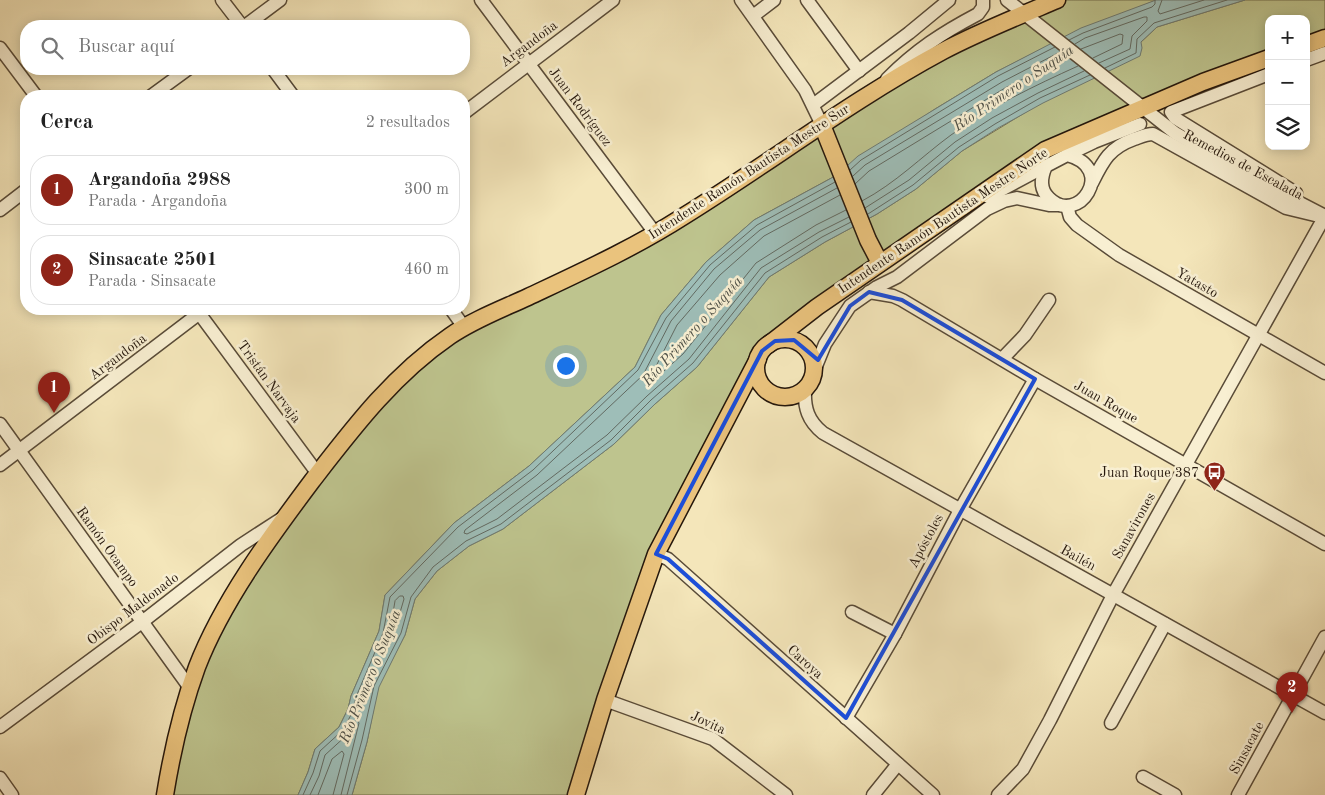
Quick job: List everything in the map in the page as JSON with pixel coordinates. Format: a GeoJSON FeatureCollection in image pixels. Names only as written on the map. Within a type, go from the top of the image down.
{"type":"FeatureCollection","features":[{"type":"Feature","properties":{"kind":"main road","name":"Intendente Ramón Bautista Mestre Sur"},"geometry":{"type":"LineString","coordinates":[[166,795],[168,776],[190,688],[198,665],[240,583],[284,517],[369,408],[394,383],[435,347],[464,327],[612,257],[655,233],[698,207],[872,92],[945,50],[1057,0]]}},
{"type":"Feature","properties":{"kind":"main road"},"geometry":{"type":"LineString","coordinates":[[1310,44],[1325,38]]}},
{"type":"Feature","properties":{"kind":"main road","name":"Intendente Ramón Bautista Mestre Norte"},"geometry":{"type":"LineString","coordinates":[[768,345],[817,307],[1045,150],[1141,117],[1203,82],[1265,59]]}},
{"type":"Feature","properties":{"kind":"main road"},"geometry":{"type":"LineString","coordinates":[[822,125],[868,240],[880,264]]}},
{"type":"Feature","properties":{"kind":"main road"},"geometry":{"type":"LineString","coordinates":[[576,795],[605,700],[656,554],[758,359],[768,345],[775,341],[784,339],[794,340],[810,352],[813,361],[813,377],[805,389],[797,394],[788,397],[778,396],[770,393],[762,386],[756,369],[758,359]]}},
{"type":"Feature","properties":{"kind":"street"},"geometry":{"type":"LineString","coordinates":[[222,0],[238,20]]}},
{"type":"Feature","properties":{"kind":"street"},"geometry":{"type":"LineString","coordinates":[[252,20],[280,0]]}},
{"type":"Feature","properties":{"kind":"street","name":"Juan Rodríguez"},"geometry":{"type":"LineString","coordinates":[[480,0],[655,233]]}},
{"type":"Feature","properties":{"kind":"street","name":"Argandoña"},"geometry":{"type":"LineString","coordinates":[[470,108],[613,0]]}},
{"type":"Feature","properties":{"kind":"street"},"geometry":{"type":"LineString","coordinates":[[741,0],[805,90],[822,125]]}},
{"type":"Feature","properties":{"kind":"street"},"geometry":{"type":"LineString","coordinates":[[752,16],[774,0]]}},
{"type":"Feature","properties":{"kind":"street"},"geometry":{"type":"LineString","coordinates":[[806,0],[859,71]]}},
{"type":"Feature","properties":{"kind":"street"},"geometry":{"type":"LineString","coordinates":[[813,105],[909,33],[949,0]]}},
{"type":"Feature","properties":{"kind":"street"},"geometry":{"type":"LineString","coordinates":[[872,92],[911,56],[947,31],[978,14],[984,7],[983,0]]}},
{"type":"Feature","properties":{"kind":"street"},"geometry":{"type":"LineString","coordinates":[[1007,0],[1141,117]]}},
{"type":"Feature","properties":{"kind":"street"},"geometry":{"type":"LineString","coordinates":[[0,48],[20,75]]}},
{"type":"Feature","properties":{"kind":"street"},"geometry":{"type":"LineString","coordinates":[[1310,59],[1325,53]]}},
{"type":"Feature","properties":{"kind":"street"},"geometry":{"type":"LineString","coordinates":[[20,75],[32,90]]}},
{"type":"Feature","properties":{"kind":"street"},"geometry":{"type":"LineString","coordinates":[[159,90],[180,75]]}},
{"type":"Feature","properties":{"kind":"street"},"geometry":{"type":"LineString","coordinates":[[278,75],[289,90]]}},
{"type":"Feature","properties":{"kind":"street","name":"Remedios de Escalada"},"geometry":{"type":"LineString","coordinates":[[1265,76],[1171,112],[1175,118],[1304,198],[1325,216]]}},
{"type":"Feature","properties":{"kind":"street"},"geometry":{"type":"LineString","coordinates":[[933,227],[1141,117]]}},
{"type":"Feature","properties":{"kind":"street"},"geometry":{"type":"LineString","coordinates":[[814,370],[825,344],[850,306],[869,292],[897,277],[994,205],[1017,198],[1049,205],[1080,202],[1086,197],[1102,163],[1141,117]]}},
{"type":"Feature","properties":{"kind":"street","name":"Remedios de Escalada"},"geometry":{"type":"LineString","coordinates":[[1141,117],[1325,216],[1296,212],[1286,208],[1157,135],[1141,117]]}},
{"type":"Feature","properties":{"kind":"street"},"geometry":{"type":"LineString","coordinates":[[1067,155],[1082,161],[1088,167],[1092,183]]}},
{"type":"Feature","properties":{"kind":"street"},"geometry":{"type":"LineString","coordinates":[[1046,166],[1042,182],[1043,189],[1052,201],[1063,205]]}},
{"type":"Feature","properties":{"kind":"street"},"geometry":{"type":"LineString","coordinates":[[0,210],[20,195]]}},
{"type":"Feature","properties":{"kind":"street","name":"Yatasto"},"geometry":{"type":"LineString","coordinates":[[1063,205],[1077,225],[1119,255],[1325,373]]}},
{"type":"Feature","properties":{"kind":"street","name":"Sanavirones"},"geometry":{"type":"LineString","coordinates":[[998,795],[1023,769],[1113,595],[1325,216]]}},
{"type":"Feature","properties":{"kind":"street","name":"Juan Roque"},"geometry":{"type":"LineString","coordinates":[[869,292],[893,296],[902,300],[1035,379],[1325,544]]}},
{"type":"Feature","properties":{"kind":"street"},"geometry":{"type":"LineString","coordinates":[[1002,358],[1025,335],[1049,300]]}},
{"type":"Feature","properties":{"kind":"street","name":"Argandoña"},"geometry":{"type":"LineString","coordinates":[[0,465],[194,315]]}},
{"type":"Feature","properties":{"kind":"street","name":"Tristán Narvaja"},"geometry":{"type":"LineString","coordinates":[[204,315],[318,474]]}},
{"type":"Feature","properties":{"kind":"street"},"geometry":{"type":"LineString","coordinates":[[455,315],[464,327]]}},
{"type":"Feature","properties":{"kind":"street","name":"Apóstoles"},"geometry":{"type":"LineString","coordinates":[[846,718],[895,634],[960,510],[1035,379]]}},
{"type":"Feature","properties":{"kind":"street","name":"Bailén"},"geometry":{"type":"LineString","coordinates":[[805,389],[806,408],[811,422],[816,428],[1325,714]]}},
{"type":"Feature","properties":{"kind":"street","name":"Ramón Ocampo"},"geometry":{"type":"LineString","coordinates":[[0,424],[190,688]]}},
{"type":"Feature","properties":{"kind":"street","name":"Obispo Maldonado"},"geometry":{"type":"LineString","coordinates":[[0,727],[242,545],[284,517]]}},
{"type":"Feature","properties":{"kind":"street","name":"Caroya"},"geometry":{"type":"LineString","coordinates":[[656,554],[668,559],[933,795]]}},
{"type":"Feature","properties":{"kind":"street"},"geometry":{"type":"LineString","coordinates":[[852,612],[895,634]]}},
{"type":"Feature","properties":{"kind":"street"},"geometry":{"type":"LineString","coordinates":[[1111,723],[1165,624]]}},
{"type":"Feature","properties":{"kind":"street","name":"Sinsacate"},"geometry":{"type":"LineString","coordinates":[[1238,795],[1325,637]]}},
{"type":"Feature","properties":{"kind":"street","name":"Jovita"},"geometry":{"type":"LineString","coordinates":[[605,700],[713,740],[786,795]]}},
{"type":"Feature","properties":{"kind":"street"},"geometry":{"type":"LineString","coordinates":[[873,795],[898,764]]}},
{"type":"Feature","properties":{"kind":"street"},"geometry":{"type":"LineString","coordinates":[[1143,777],[1174,795]]}},
{"type":"Feature","properties":{"kind":"street"},"geometry":{"type":"LineString","coordinates":[[0,778],[12,795]]}},
{"type":"Feature","properties":{"kind":"highlighted area"},"geometry":{"type":"Polygon","coordinates":[[[869,292],[902,300],[1035,379],[846,718],[668,559],[656,554],[762,351],[775,341],[794,340],[818,360],[850,306],[869,292]]]}},
{"type":"Feature","properties":{"kind":"green space"},"geometry":{"type":"Polygon","coordinates":[[[1057,0],[1156,0],[1038,51],[996,72],[935,109],[837,175],[754,220],[706,262],[661,315],[635,367],[529,466],[454,523],[385,595],[379,631],[351,696],[348,709],[339,727],[315,749],[298,795],[165,795],[190,688],[284,517],[435,347],[612,257],[872,92],[1057,0]]]}},
{"type":"Feature","properties":{"kind":"green space"},"geometry":{"type":"Polygon","coordinates":[[[1245,0],[1325,0],[1325,38],[1310,44],[1310,15],[1265,15],[1265,60],[1045,150],[775,341],[758,359],[656,554],[576,795],[352,795],[367,742],[378,687],[405,635],[415,599],[437,571],[469,546],[503,529],[614,444],[697,367],[769,277],[916,189],[962,151],[1141,42],[1157,27],[1245,0]]]}},
{"type":"Feature","properties":{"kind":"water","name":"Río Primero o Suquía"},"geometry":{"type":"Polygon","coordinates":[[[1156,0],[1245,0],[1157,27],[1141,42],[1140,56],[1043,103],[998,128],[962,151],[916,189],[769,277],[697,367],[614,444],[503,529],[469,546],[437,571],[415,599],[405,635],[379,687],[367,742],[352,795],[298,795],[315,749],[339,727],[348,709],[351,696],[379,631],[385,595],[454,523],[529,466],[635,367],[661,315],[706,262],[754,220],[837,175],[858,156],[996,72],[1081,28],[1156,0]]]}},
{"type":"Feature","properties":{"kind":"place","name":"Argandoña 2988"},"geometry":{"type":"Point","coordinates":[54,413]}},
{"type":"Feature","properties":{"kind":"place","name":"Juan Roque 387"},"geometry":{"type":"Point","coordinates":[1215,492]}},
{"type":"Feature","properties":{"kind":"place","name":"Sinsacate 2501"},"geometry":{"type":"Point","coordinates":[1292,713]}}]}
